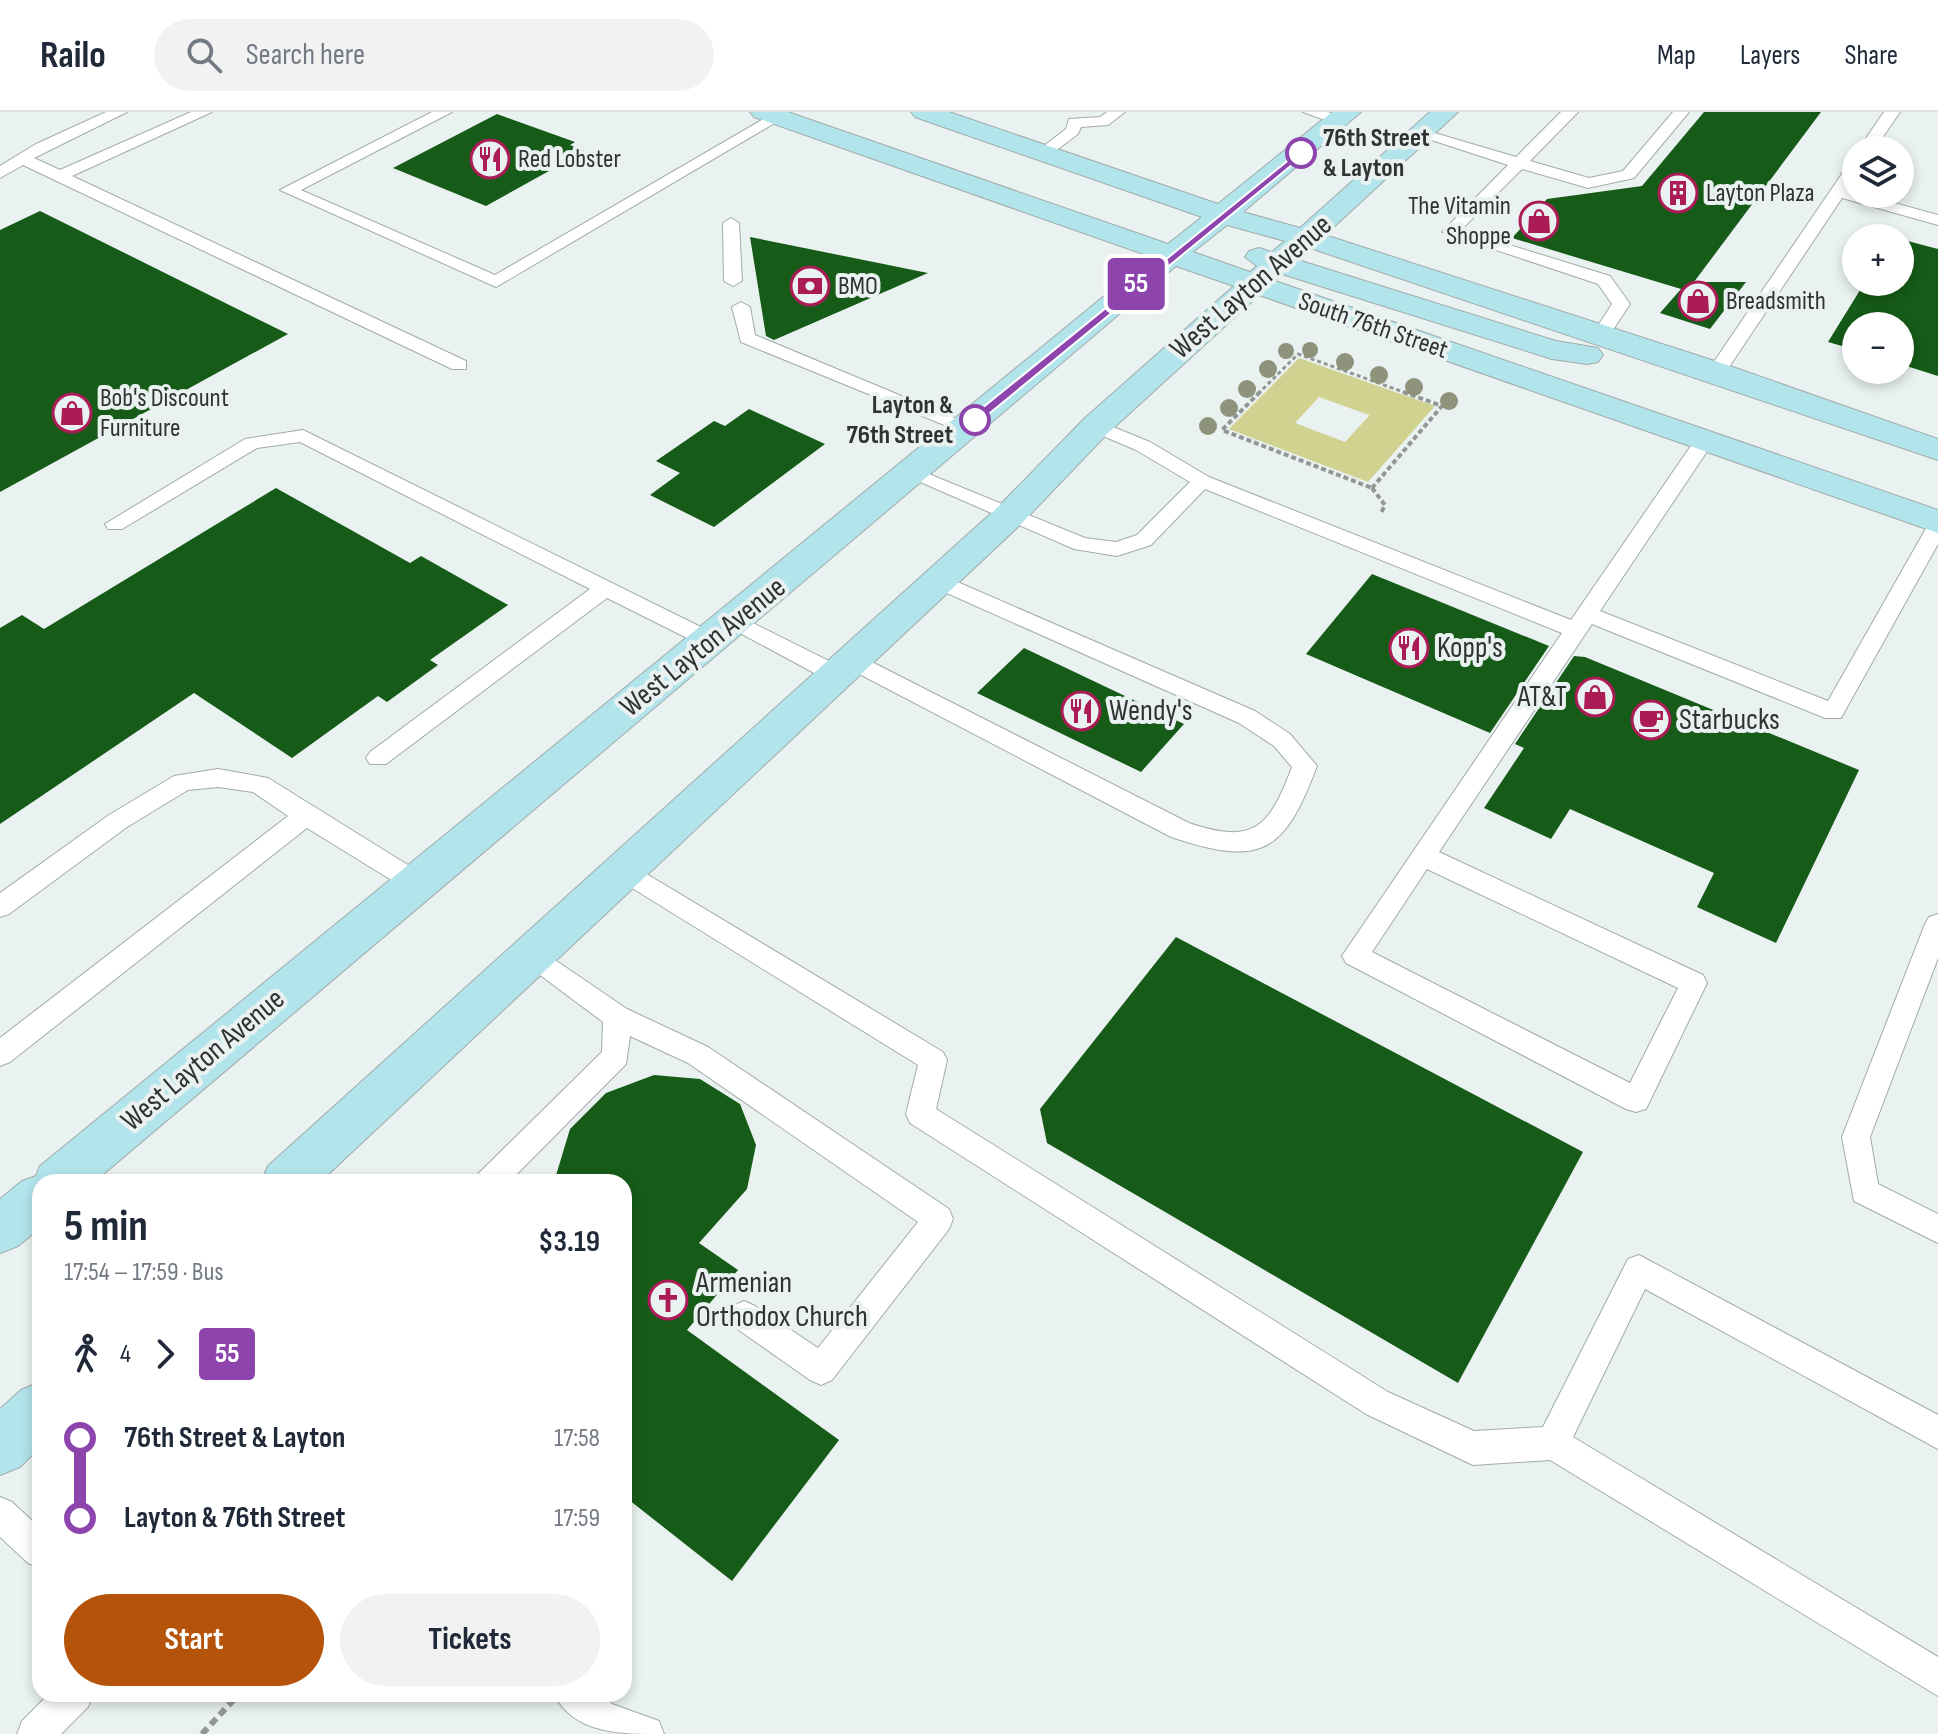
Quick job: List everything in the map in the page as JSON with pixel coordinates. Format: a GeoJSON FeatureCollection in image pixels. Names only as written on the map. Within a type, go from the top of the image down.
{"type":"FeatureCollection","features":[{"type":"Feature","properties":{"kind":"main road","name":"West Layton Avenue"},"geometry":{"type":"LineString","coordinates":[[295,1174],[1009,516],[1096,426],[1251,283],[1305,239],[1445,112]]}},
{"type":"Feature","properties":{"kind":"main road","name":"South 76th Street"},"geometry":{"type":"LineString","coordinates":[[770,114],[869,149],[1200,234]]}},
{"type":"Feature","properties":{"kind":"main road","name":"West Layton Avenue"},"geometry":{"type":"LineString","coordinates":[[68,1174],[415,882],[1344,116]]}},
{"type":"Feature","properties":{"kind":"main road","name":"South 76th Street"},"geometry":{"type":"LineString","coordinates":[[906,119],[1044,152],[1200,234],[1251,283],[1938,524]]}},
{"type":"Feature","properties":{"kind":"main road"},"geometry":{"type":"LineString","coordinates":[[869,149],[906,119]]}},
{"type":"Feature","properties":{"kind":"main road"},"geometry":{"type":"LineString","coordinates":[[869,149],[943,153],[1047,183],[1200,234],[1250,241],[1305,239],[1716,372],[1938,450]]}},
{"type":"Feature","properties":{"kind":"main road"},"geometry":{"type":"LineString","coordinates":[[1200,234],[1220,250],[1278,261],[1552,350],[1716,372]]}},
{"type":"Feature","properties":{"kind":"main road"},"geometry":{"type":"LineString","coordinates":[[0,1230],[32,1204]]}},
{"type":"Feature","properties":{"kind":"main road"},"geometry":{"type":"LineString","coordinates":[[0,1447],[32,1417]]}},
{"type":"Feature","properties":{"kind":"lane"},"geometry":{"type":"LineString","coordinates":[[0,173],[119,112]]}},
{"type":"Feature","properties":{"kind":"lane"},"geometry":{"type":"LineString","coordinates":[[60,176],[204,112]]}},
{"type":"Feature","properties":{"kind":"lane"},"geometry":{"type":"LineString","coordinates":[[444,112],[288,190],[496,282],[770,114]]}},
{"type":"Feature","properties":{"kind":"lane"},"geometry":{"type":"LineString","coordinates":[[1044,152],[1073,131],[1073,117],[1103,122],[1117,112]]}},
{"type":"Feature","properties":{"kind":"lane"},"geometry":{"type":"LineString","coordinates":[[1311,112],[1344,116]]}},
{"type":"Feature","properties":{"kind":"lane"},"geometry":{"type":"LineString","coordinates":[[1570,112],[1450,232],[1604,280],[1621,304],[1601,335]]}},
{"type":"Feature","properties":{"kind":"lane"},"geometry":{"type":"LineString","coordinates":[[1421,134],[1588,183],[1628,175],[1681,112]]}},
{"type":"Feature","properties":{"kind":"lane"},"geometry":{"type":"LineString","coordinates":[[1876,136],[1892,112]]}},
{"type":"Feature","properties":{"kind":"lane"},"geometry":{"type":"LineString","coordinates":[[23,159],[459,365]]}},
{"type":"Feature","properties":{"kind":"lane"},"geometry":{"type":"LineString","coordinates":[[1716,372],[1842,186]]}},
{"type":"Feature","properties":{"kind":"lane"},"geometry":{"type":"LineString","coordinates":[[1838,192],[1938,220]]}},
{"type":"Feature","properties":{"kind":"lane"},"geometry":{"type":"LineString","coordinates":[[731,223],[733,281]]}},
{"type":"Feature","properties":{"kind":"lane"},"geometry":{"type":"LineString","coordinates":[[741,307],[747,338],[966,427]]}},
{"type":"Feature","properties":{"kind":"lane"},"geometry":{"type":"LineString","coordinates":[[1096,426],[1143,446],[1202,481],[1364,546],[1833,712],[1938,524]]}},
{"type":"Feature","properties":{"kind":"lane"},"geometry":{"type":"LineString","coordinates":[[115,524],[252,443],[282,436],[303,436],[605,589],[723,631],[844,668],[1180,830],[1215,843],[1250,844],[1278,827],[1305,766],[1282,740],[1247,717],[939,581]]}},
{"type":"Feature","properties":{"kind":"lane"},"geometry":{"type":"LineString","coordinates":[[1423,856],[1694,983],[1636,1100],[1355,956],[1704,441]]}},
{"type":"Feature","properties":{"kind":"lane"},"geometry":{"type":"LineString","coordinates":[[912,474],[1081,544],[1117,549],[1144,540],[1202,481]]}},
{"type":"Feature","properties":{"kind":"lane"},"geometry":{"type":"LineString","coordinates":[[378,758],[605,589]]}},
{"type":"Feature","properties":{"kind":"lane"},"geometry":{"type":"LineString","coordinates":[[0,907],[118,821],[183,782],[218,778],[259,784],[415,882]]}},
{"type":"Feature","properties":{"kind":"lane"},"geometry":{"type":"LineString","coordinates":[[0,1054],[306,816]]}},
{"type":"Feature","properties":{"kind":"lane"},"geometry":{"type":"LineString","coordinates":[[625,871],[933,1060],[920,1114],[1377,1403],[1473,1448],[1553,1443],[1938,1678]]}},
{"type":"Feature","properties":{"kind":"lane"},"geometry":{"type":"LineString","coordinates":[[1938,924],[1856,1137],[1864,1192],[1938,1229]]}},
{"type":"Feature","properties":{"kind":"lane"},"geometry":{"type":"LineString","coordinates":[[533,956],[617,1017],[698,1055],[938,1219],[821,1369],[744,1316]]}},
{"type":"Feature","properties":{"kind":"lane"},"geometry":{"type":"LineString","coordinates":[[497,1174],[616,1056],[617,1017]]}},
{"type":"Feature","properties":{"kind":"lane"},"geometry":{"type":"LineString","coordinates":[[1553,1443],[1639,1269],[1938,1433]]}},
{"type":"Feature","properties":{"kind":"lane"},"geometry":{"type":"LineString","coordinates":[[0,1514],[32,1544]]}},
{"type":"Feature","properties":{"kind":"lane"},"geometry":{"type":"LineString","coordinates":[[35,1734],[67,1702]]}},
{"type":"Feature","properties":{"kind":"lane"},"geometry":{"type":"LineString","coordinates":[[581,1702],[601,1719],[646,1734]]}},
{"type":"Feature","properties":{"kind":"path"},"geometry":{"type":"LineString","coordinates":[[1364,546],[1385,505],[1372,488],[1222,430],[1298,354],[1442,406],[1372,488]]}},
{"type":"Feature","properties":{"kind":"path"},"geometry":{"type":"LineString","coordinates":[[202,1734],[232,1702]]}},
{"type":"Feature","properties":{"kind":"green space"},"geometry":{"type":"Polygon","coordinates":[[[1299,358],[1435,406],[1368,482],[1229,429],[1299,358]],[[1319,397],[1295,423],[1345,442],[1369,415],[1319,397]]]}},
{"type":"Feature","properties":{"kind":"building","name":"Layton Plaza"},"geometry":{"type":"Polygon","coordinates":[[[1704,112],[1821,112],[1694,282],[1746,282],[1710,329],[1660,313],[1681,289],[1512,238],[1547,199],[1642,186],[1704,112]]]}},
{"type":"Feature","properties":{"kind":"building","name":"Red Lobster"},"geometry":{"type":"Polygon","coordinates":[[[497,114],[575,142],[570,145],[585,151],[486,206],[393,168],[497,114]]]}},
{"type":"Feature","properties":{"kind":"building","name":"Bob's Discount Furniture"},"geometry":{"type":"Polygon","coordinates":[[[40,211],[288,334],[0,492],[0,230],[40,211]]]}},
{"type":"Feature","properties":{"kind":"building","name":"BMO"},"geometry":{"type":"Polygon","coordinates":[[[750,237],[928,273],[774,340],[766,336],[750,237]]]}},
{"type":"Feature","properties":{"kind":"building"},"geometry":{"type":"Polygon","coordinates":[[[1914,243],[1938,249],[1938,376],[1914,368],[1914,312],[1846,312],[1856,296],[1914,296],[1914,243]]]}},
{"type":"Feature","properties":{"kind":"building"},"geometry":{"type":"Polygon","coordinates":[[[1842,319],[1842,346],[1828,342],[1842,319]]]}},
{"type":"Feature","properties":{"kind":"building"},"geometry":{"type":"Polygon","coordinates":[[[749,409],[825,444],[714,527],[650,495],[680,473],[656,461],[714,421],[725,426],[749,409]]]}},
{"type":"Feature","properties":{"kind":"building"},"geometry":{"type":"Polygon","coordinates":[[[276,488],[410,563],[421,556],[508,605],[430,660],[438,665],[387,702],[378,696],[292,758],[194,693],[0,824],[0,628],[22,615],[44,629],[276,488]]]}},
{"type":"Feature","properties":{"kind":"building","name":"Kopp's"},"geometry":{"type":"Polygon","coordinates":[[[1372,574],[1549,646],[1490,733],[1306,654],[1372,574]]]}},
{"type":"Feature","properties":{"kind":"building","name":"Wendy's"},"geometry":{"type":"Polygon","coordinates":[[[1024,648],[1184,724],[1141,772],[977,693],[1024,648]]]}},
{"type":"Feature","properties":{"kind":"building"},"geometry":{"type":"Polygon","coordinates":[[[1574,656],[1585,657],[1859,770],[1776,943],[1697,907],[1714,873],[1570,809],[1551,839],[1484,808],[1524,748],[1515,744],[1574,656]]]}},
{"type":"Feature","properties":{"kind":"building"},"geometry":{"type":"Polygon","coordinates":[[[1176,937],[1583,1152],[1458,1383],[1047,1143],[1040,1109],[1176,937]]]}},
{"type":"Feature","properties":{"kind":"building","name":"Armenian Orthodox Church"},"geometry":{"type":"Polygon","coordinates":[[[654,1075],[700,1079],[740,1104],[756,1145],[747,1189],[699,1243],[738,1270],[687,1330],[839,1440],[732,1581],[632,1502],[632,1174],[556,1174],[570,1129],[606,1093],[654,1075]]]}},
{"type":"Feature","properties":{"kind":"bus line","name":"55"},"geometry":{"type":"LineString","coordinates":[[975,420],[1139,282],[1301,153]]}},
{"type":"Feature","properties":{"kind":"place","name":"76th Street & Layton"},"geometry":{"type":"Point","coordinates":[1301,153]}},
{"type":"Feature","properties":{"kind":"place","name":"Red Lobster"},"geometry":{"type":"Point","coordinates":[490,159]}},
{"type":"Feature","properties":{"kind":"place","name":"Layton Plaza"},"geometry":{"type":"Point","coordinates":[1678,193]}},
{"type":"Feature","properties":{"kind":"place","name":"The Vitamin Shoppe"},"geometry":{"type":"Point","coordinates":[1539,221]}},
{"type":"Feature","properties":{"kind":"place","name":"BMO"},"geometry":{"type":"Point","coordinates":[810,286]}},
{"type":"Feature","properties":{"kind":"place","name":"Breadsmith"},"geometry":{"type":"Point","coordinates":[1698,301]}},
{"type":"Feature","properties":{"kind":"place","name":"Bob's Discount Furniture"},"geometry":{"type":"Point","coordinates":[72,413]}},
{"type":"Feature","properties":{"kind":"place","name":"Layton & 76th Street"},"geometry":{"type":"Point","coordinates":[975,420]}},
{"type":"Feature","properties":{"kind":"place","name":"Kopp's"},"geometry":{"type":"Point","coordinates":[1409,648]}},
{"type":"Feature","properties":{"kind":"place","name":"AT&T"},"geometry":{"type":"Point","coordinates":[1595,697]}},
{"type":"Feature","properties":{"kind":"place","name":"Wendy's"},"geometry":{"type":"Point","coordinates":[1081,711]}},
{"type":"Feature","properties":{"kind":"place","name":"Starbucks"},"geometry":{"type":"Point","coordinates":[1651,720]}},
{"type":"Feature","properties":{"kind":"place","name":"Armenian Orthodox Church"},"geometry":{"type":"Point","coordinates":[668,1300]}}]}
